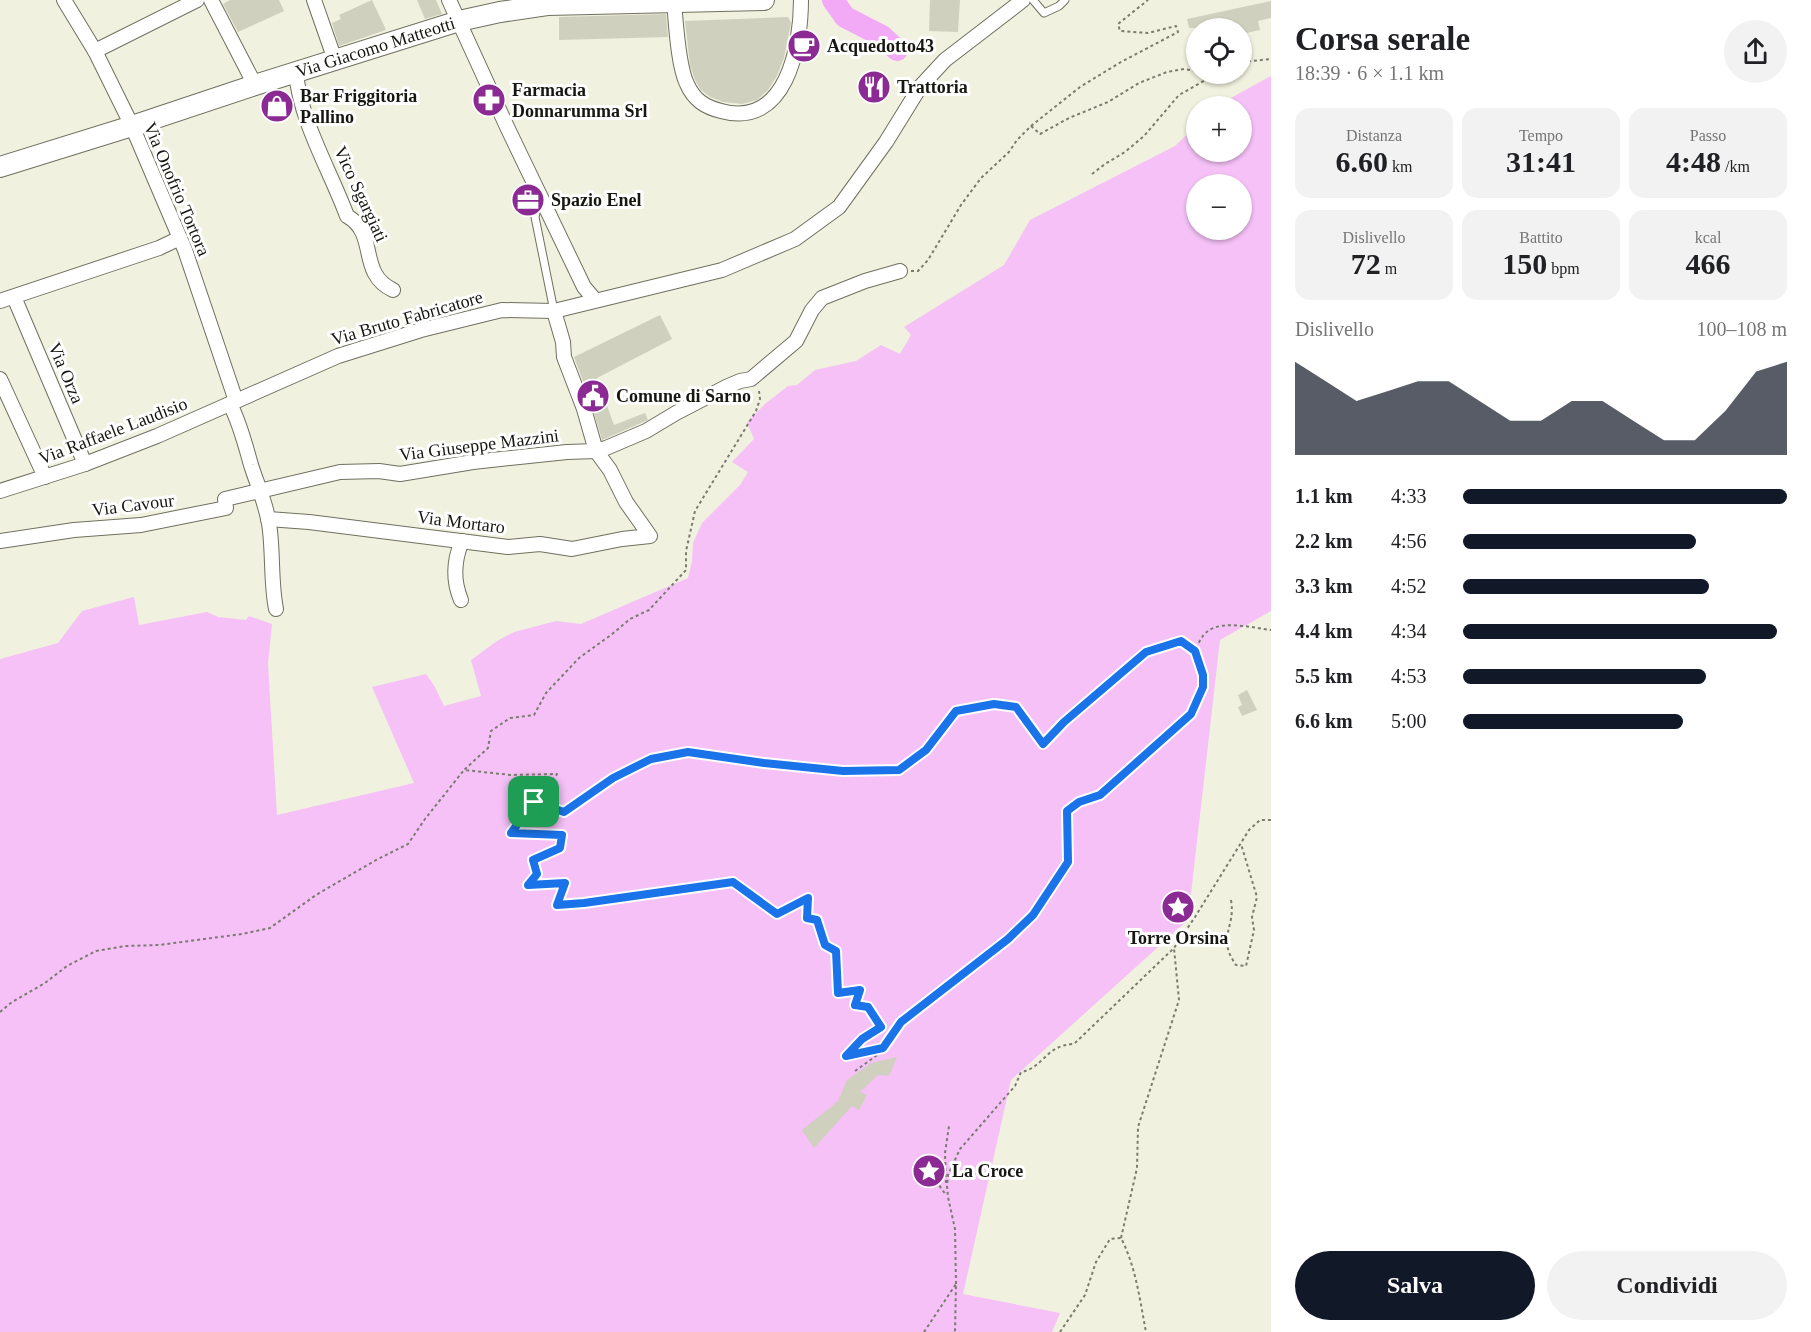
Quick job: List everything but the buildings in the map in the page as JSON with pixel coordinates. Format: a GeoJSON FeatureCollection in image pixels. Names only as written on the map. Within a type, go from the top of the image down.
{"type":"FeatureCollection","features":[{"type":"Feature","properties":{"kind":"street","name":"Via Onofrio Tortora"},"geometry":{"type":"LineString","coordinates":[[64,0],[95,51],[132,126],[180,238],[268,519],[276,609]]}},
{"type":"Feature","properties":{"kind":"street"},"geometry":{"type":"LineString","coordinates":[[95,51],[197,0]]}},
{"type":"Feature","properties":{"kind":"street"},"geometry":{"type":"LineString","coordinates":[[211,0],[255,85]]}},
{"type":"Feature","properties":{"kind":"street"},"geometry":{"type":"LineString","coordinates":[[314,0],[335,60]]}},
{"type":"Feature","properties":{"kind":"street"},"geometry":{"type":"LineString","coordinates":[[449,0],[584,287],[595,300]]}},
{"type":"Feature","properties":{"kind":"street","name":"Via Giacomo Matteotti"},"geometry":{"type":"LineString","coordinates":[[0,167],[459,21],[500,12],[547,5],[764,0]]}},
{"type":"Feature","properties":{"kind":"street"},"geometry":{"type":"LineString","coordinates":[[666,2],[686,84],[706,107],[731,114],[742,114],[760,108],[775,97],[788,76],[800,26],[801,0]]}},
{"type":"Feature","properties":{"kind":"street"},"geometry":{"type":"LineString","coordinates":[[1004,14],[1008,0]]}},
{"type":"Feature","properties":{"kind":"street","name":"Via Bruto Fabricatore"},"geometry":{"type":"LineString","coordinates":[[233,402],[338,356],[421,330],[502,310],[554,311],[722,270],[795,239],[839,207],[886,142],[920,87],[945,60],[1023,0]]}},
{"type":"Feature","properties":{"kind":"street","name":"Vico Sgargiati"},"geometry":{"type":"LineString","coordinates":[[296,72],[298,91],[308,121],[347,216],[357,222],[362,232],[368,248],[372,271],[383,285],[393,290]]}},
{"type":"Feature","properties":{"kind":"street"},"geometry":{"type":"LineString","coordinates":[[0,301],[159,248],[180,238]]}},
{"type":"Feature","properties":{"kind":"street","name":"Via Giuseppe Mazzini"},"geometry":{"type":"LineString","coordinates":[[261,492],[340,472],[379,471],[400,474],[473,462],[596,451],[646,431],[695,402],[740,381],[751,380],[796,341],[812,310],[822,298],[865,281],[900,271]]}},
{"type":"Feature","properties":{"kind":"street","name":"Via Orza"},"geometry":{"type":"LineString","coordinates":[[14,297],[85,464]]}},
{"type":"Feature","properties":{"kind":"street"},"geometry":{"type":"LineString","coordinates":[[554,311],[563,342],[564,357],[584,409],[596,451]]}},
{"type":"Feature","properties":{"kind":"street"},"geometry":{"type":"LineString","coordinates":[[0,379],[45,477]]}},
{"type":"Feature","properties":{"kind":"street","name":"Via Raffaele Laudisio"},"geometry":{"type":"LineString","coordinates":[[0,491],[85,464],[157,436],[233,402]]}},
{"type":"Feature","properties":{"kind":"street","name":"Via Mortaro"},"geometry":{"type":"LineString","coordinates":[[268,519],[508,547],[540,544],[572,549],[650,536],[626,502],[610,470],[596,451]]}},
{"type":"Feature","properties":{"kind":"street","name":"Via Cavour"},"geometry":{"type":"LineString","coordinates":[[0,541],[74,530],[141,525],[182,518],[226,508],[225,499],[261,492]]}},
{"type":"Feature","properties":{"kind":"street"},"geometry":{"type":"LineString","coordinates":[[461,600],[457,591],[455,558],[462,541]]}},
{"type":"Feature","properties":{"kind":"lane"},"geometry":{"type":"LineString","coordinates":[[1033,0],[1044,13],[1059,6],[1065,0]]}},
{"type":"Feature","properties":{"kind":"lane"},"geometry":{"type":"LineString","coordinates":[[540,196],[535,217],[554,311]]}},
{"type":"Feature","properties":{"kind":"path"},"geometry":{"type":"LineString","coordinates":[[900,271],[918,271],[928,260],[961,205],[981,178],[1009,152],[1031,126],[1080,87],[1178,32],[1176,26],[1148,33],[1120,31],[1118,24],[1148,0]]}},
{"type":"Feature","properties":{"kind":"path"},"geometry":{"type":"LineString","coordinates":[[1252,61],[1271,58]]}},
{"type":"Feature","properties":{"kind":"path"},"geometry":{"type":"LineString","coordinates":[[1031,126],[1040,134],[1069,118],[1108,102],[1139,83],[1175,70],[1186,69]]}},
{"type":"Feature","properties":{"kind":"path"},"geometry":{"type":"LineString","coordinates":[[1092,174],[1144,136],[1179,95],[1198,84]]}},
{"type":"Feature","properties":{"kind":"path"},"geometry":{"type":"LineString","coordinates":[[0,1012],[67,966],[96,951],[126,946],[159,945],[270,928],[316,895],[408,844],[464,770],[488,748],[491,731],[510,718],[534,715],[546,693],[579,658],[630,619],[649,610],[686,570],[686,551],[695,512],[756,411],[760,399],[757,381],[759,373]]}},
{"type":"Feature","properties":{"kind":"path"},"geometry":{"type":"LineString","coordinates":[[1195,651],[1208,631],[1220,625],[1271,630]]}},
{"type":"Feature","properties":{"kind":"path"},"geometry":{"type":"LineString","coordinates":[[534,802],[564,812],[613,778],[651,759],[688,752],[843,771],[899,770],[926,750],[956,711],[994,704],[1016,707],[1043,744],[1064,722],[1146,652],[1181,641],[1195,651],[1203,675],[1203,687],[1191,714],[1100,795],[1079,802],[1067,811],[1068,862],[1033,915],[1008,939],[901,1022],[880,1053],[855,1071]]}},
{"type":"Feature","properties":{"kind":"path"},"geometry":{"type":"LineString","coordinates":[[464,770],[511,775],[557,774],[511,833],[562,835],[560,848],[533,860],[537,874],[528,885],[565,883],[557,905],[733,882],[777,914],[808,898],[807,918],[817,920],[825,945],[836,951],[838,993],[860,990],[855,1005],[868,1007],[881,1027],[862,1039],[846,1056],[883,1048]]}},
{"type":"Feature","properties":{"kind":"path"},"geometry":{"type":"LineString","coordinates":[[946,1186],[960,1149],[1015,1086],[1022,1072],[1030,1070],[1061,1045],[1074,1044],[1174,948],[1250,830],[1260,820],[1271,820]]}},
{"type":"Feature","properties":{"kind":"path"},"geometry":{"type":"LineString","coordinates":[[1231,900],[1233,911],[1226,941],[1229,955],[1236,965],[1246,966],[1254,930],[1252,916],[1257,897],[1241,844]]}},
{"type":"Feature","properties":{"kind":"path"},"geometry":{"type":"LineString","coordinates":[[1146,1332],[1140,1297],[1128,1252],[1121,1238],[1137,1168],[1138,1127],[1179,1000],[1174,948]]}},
{"type":"Feature","properties":{"kind":"path"},"geometry":{"type":"LineString","coordinates":[[949,1126],[945,1154],[946,1186],[955,1229],[955,1332]]}},
{"type":"Feature","properties":{"kind":"path"},"geometry":{"type":"LineString","coordinates":[[929,1171],[948,1197]]}},
{"type":"Feature","properties":{"kind":"path"},"geometry":{"type":"LineString","coordinates":[[1060,1332],[1085,1295],[1096,1262],[1105,1245],[1110,1239],[1121,1238]]}},
{"type":"Feature","properties":{"kind":"path"},"geometry":{"type":"LineString","coordinates":[[924,1332],[956,1284]]}},
{"type":"Feature","properties":{"kind":"shaded area"},"geometry":{"type":"Polygon","coordinates":[[[1271,76],[1271,611],[1220,640],[1188,920],[1011,1080],[963,1294],[1060,1313],[1052,1332],[0,1332],[0,659],[58,643],[82,611],[134,597],[139,625],[207,612],[218,617],[246,620],[249,616],[272,624],[268,664],[277,815],[414,783],[372,687],[426,674],[444,706],[481,696],[471,660],[497,641],[514,632],[556,621],[581,624],[688,578],[693,543],[702,523],[740,485],[748,472],[732,462],[754,439],[747,422],[766,403],[788,386],[797,385],[815,370],[856,361],[881,345],[900,354],[911,335],[904,327],[1004,265],[1030,220],[1175,146],[1186,136],[1186,162],[1252,162],[1252,96],[1234,96],[1271,76]]]}},
{"type":"Feature","properties":{"kind":"waterway"},"geometry":{"type":"LineString","coordinates":[[833,0],[845,17],[882,36],[897,50]]}},
{"type":"Feature","properties":{"kind":"place","name":"Acquedotto43"},"geometry":{"type":"Point","coordinates":[804,46]}},
{"type":"Feature","properties":{"kind":"place","name":"Trattoria"},"geometry":{"type":"Point","coordinates":[874,87]}},
{"type":"Feature","properties":{"kind":"place","name":"Farmacia Donnarumma Srl"},"geometry":{"type":"Point","coordinates":[489,100]}},
{"type":"Feature","properties":{"kind":"place","name":"Bar Friggitoria Pallino"},"geometry":{"type":"Point","coordinates":[277,106]}},
{"type":"Feature","properties":{"kind":"place","name":"Spazio Enel"},"geometry":{"type":"Point","coordinates":[528,200]}},
{"type":"Feature","properties":{"kind":"place","name":"Comune di Sarno"},"geometry":{"type":"Point","coordinates":[593,396]}},
{"type":"Feature","properties":{"kind":"place","name":"Torre Orsina"},"geometry":{"type":"Point","coordinates":[1178,907]}},
{"type":"Feature","properties":{"kind":"place","name":"La Croce"},"geometry":{"type":"Point","coordinates":[929,1171]}},
{"type":"Feature","properties":{"kind":"route"},"geometry":{"type":"LineString","coordinates":[[1181,641],[1195,651],[1203,675],[1203,687],[1191,714],[1100,795],[1079,802],[1067,811],[1068,862],[1033,915],[1008,939],[901,1022],[883,1048],[846,1056],[862,1039],[881,1027],[868,1007],[855,1005],[860,990],[838,993],[836,951],[825,945],[817,920],[807,918],[808,898],[777,914],[733,882],[557,905],[565,883],[528,885],[537,874],[533,860],[560,848],[562,835],[511,833],[534,802],[564,812],[613,778],[651,759],[688,752],[843,771],[899,770],[926,750],[956,711],[994,704],[1016,707],[1043,744],[1064,722],[1146,652],[1181,641]]}}]}
